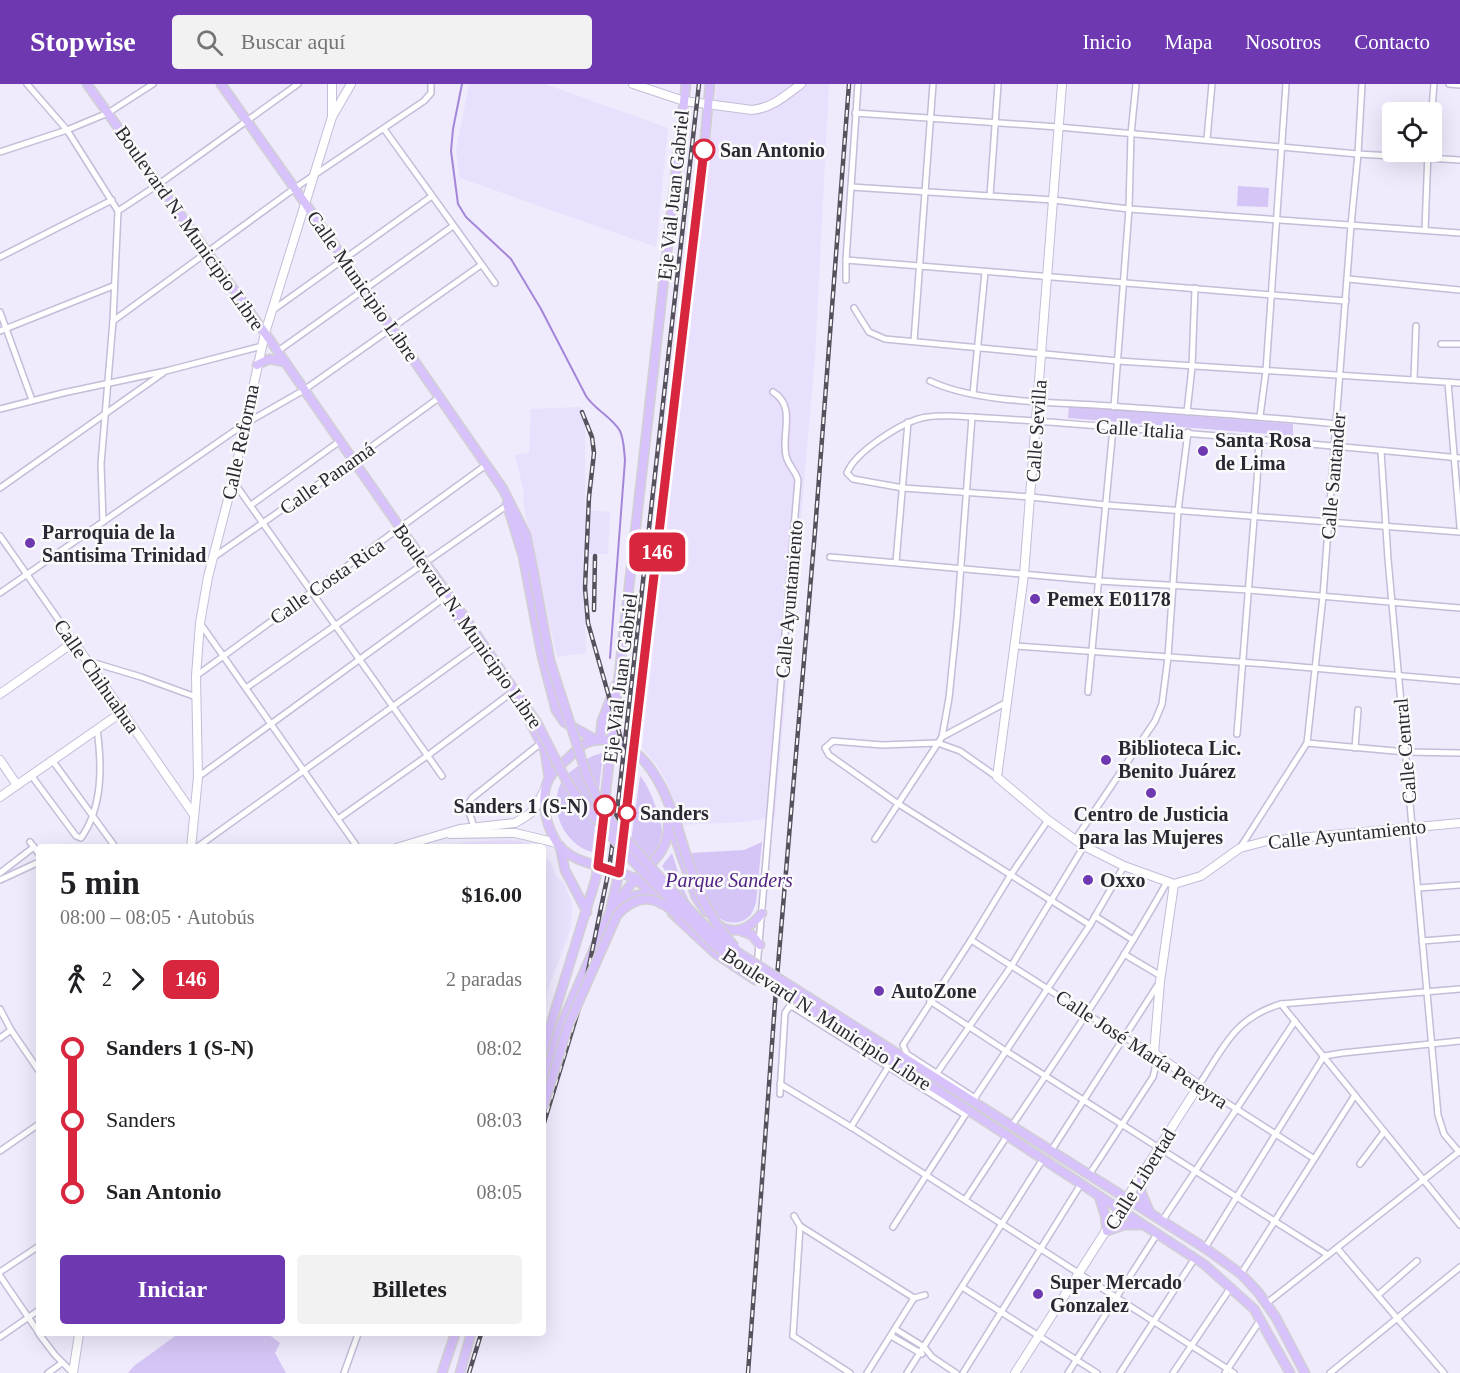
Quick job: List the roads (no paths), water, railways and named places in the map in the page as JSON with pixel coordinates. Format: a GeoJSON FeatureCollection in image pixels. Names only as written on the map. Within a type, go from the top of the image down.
{"type":"FeatureCollection","features":[{"type":"Feature","properties":{"kind":"main road","name":"Boulevard N. Municipio Libre"},"geometry":{"type":"LineString","coordinates":[[87,84],[525,703],[577,797],[715,946],[763,979],[897,1059]]}},
{"type":"Feature","properties":{"kind":"main road","name":"Calle Municipio Libre"},"geometry":{"type":"LineString","coordinates":[[220,84],[393,328],[503,489],[509,504]]}},
{"type":"Feature","properties":{"kind":"main road"},"geometry":{"type":"LineString","coordinates":[[332,117],[333,84]]}},
{"type":"Feature","properties":{"kind":"main road"},"geometry":{"type":"LineString","coordinates":[[332,117],[351,84]]}},
{"type":"Feature","properties":{"kind":"main road"},"geometry":{"type":"LineString","coordinates":[[633,84],[684,101],[761,109],[775,104],[801,84]]}},
{"type":"Feature","properties":{"kind":"main road","name":"Eje Vial Juan Gabriel"},"geometry":{"type":"LineString","coordinates":[[546,1041],[587,912],[598,866],[686,84]]}},
{"type":"Feature","properties":{"kind":"main road","name":"Eje Vial Juan Gabriel"},"geometry":{"type":"LineString","coordinates":[[546,1074],[559,1030],[610,912],[619,873],[710,84]]}},
{"type":"Feature","properties":{"kind":"main road","name":"Calle Sevilla"},"geometry":{"type":"LineString","coordinates":[[997,777],[1024,574],[1062,84]]}},
{"type":"Feature","properties":{"kind":"main road","name":"Calle Reforma"},"geometry":{"type":"LineString","coordinates":[[194,844],[198,777],[196,676],[200,623],[208,576],[265,333],[332,117]]}},
{"type":"Feature","properties":{"kind":"main road"},"geometry":{"type":"LineString","coordinates":[[258,365],[269,359],[285,362]]}},
{"type":"Feature","properties":{"kind":"main road","name":"Boulevard N. Municipio Libre"},"geometry":{"type":"LineString","coordinates":[[509,504],[526,535],[550,661],[587,776],[601,806],[618,831],[698,919],[711,933],[746,958],[897,1059],[970,1106],[1051,1151],[1205,1248],[1241,1274],[1267,1304],[1305,1373]]}},
{"type":"Feature","properties":{"kind":"main road"},"geometry":{"type":"LineString","coordinates":[[509,504],[523,556],[542,656],[556,710],[564,722],[598,740],[612,742],[634,752],[657,777],[677,825],[702,901],[720,930],[746,958]]}},
{"type":"Feature","properties":{"kind":"main road"},"geometry":{"type":"LineString","coordinates":[[411,844],[460,829],[504,825],[521,820],[534,810],[549,778],[548,764],[541,743],[525,712],[477,646],[455,612],[450,597]]}},
{"type":"Feature","properties":{"kind":"main road"},"geometry":{"type":"LineString","coordinates":[[0,694],[74,642]]}},
{"type":"Feature","properties":{"kind":"main road","name":"Calle Chihuahua"},"geometry":{"type":"LineString","coordinates":[[74,642],[194,815]]}},
{"type":"Feature","properties":{"kind":"main road"},"geometry":{"type":"LineString","coordinates":[[598,740],[602,721],[619,679]]}},
{"type":"Feature","properties":{"kind":"main road"},"geometry":{"type":"LineString","coordinates":[[0,797],[122,712]]}},
{"type":"Feature","properties":{"kind":"main road"},"geometry":{"type":"LineString","coordinates":[[549,778],[580,747],[598,740]]}},
{"type":"Feature","properties":{"kind":"main road"},"geometry":{"type":"LineString","coordinates":[[0,760],[17,785]]}},
{"type":"Feature","properties":{"kind":"main road"},"geometry":{"type":"LineString","coordinates":[[650,770],[663,800],[696,897],[703,909],[720,927],[752,935],[760,945]]}},
{"type":"Feature","properties":{"kind":"main road"},"geometry":{"type":"LineString","coordinates":[[997,777],[1048,820],[1084,846],[1125,866],[1170,883],[1154,1053]]}},
{"type":"Feature","properties":{"kind":"main road"},"geometry":{"type":"LineString","coordinates":[[546,788],[546,815],[559,844],[565,870],[587,912]]}},
{"type":"Feature","properties":{"kind":"main road"},"geometry":{"type":"LineString","coordinates":[[610,912],[635,879],[653,863],[663,850],[668,830],[667,815]]}},
{"type":"Feature","properties":{"kind":"main road","name":"Calle Ayuntamiento"},"geometry":{"type":"LineString","coordinates":[[1170,883],[1192,880],[1240,848],[1284,838],[1460,823]]}},
{"type":"Feature","properties":{"kind":"main road"},"geometry":{"type":"LineString","coordinates":[[448,834],[515,832],[536,837],[559,844],[581,860],[635,879],[716,954],[755,980]]}},
{"type":"Feature","properties":{"kind":"main road"},"geometry":{"type":"LineString","coordinates":[[622,898],[650,892]]}},
{"type":"Feature","properties":{"kind":"main road"},"geometry":{"type":"LineString","coordinates":[[546,1098],[568,1026],[618,915],[627,905],[635,900],[646,899],[665,905],[715,946]]}},
{"type":"Feature","properties":{"kind":"main road"},"geometry":{"type":"LineString","coordinates":[[739,930],[752,924],[762,913]]}},
{"type":"Feature","properties":{"kind":"main road","name":"Calle José María Pereyra"},"geometry":{"type":"LineString","coordinates":[[1154,1053],[1199,1085]]}},
{"type":"Feature","properties":{"kind":"main road","name":"Calle Libertad"},"geometry":{"type":"LineString","coordinates":[[1015,1373],[1199,1085]]}},
{"type":"Feature","properties":{"kind":"main road","name":"Boulevard N. Municipio Libre"},"geometry":{"type":"LineString","coordinates":[[970,1106],[1007,1136],[1195,1258],[1231,1287],[1244,1298],[1261,1319],[1290,1373]]}},
{"type":"Feature","properties":{"kind":"main road"},"geometry":{"type":"LineString","coordinates":[[1141,1175],[1141,1192],[1150,1214]]}},
{"type":"Feature","properties":{"kind":"main road"},"geometry":{"type":"LineString","coordinates":[[1099,1195],[1106,1215],[1107,1231],[1124,1225],[1144,1225]]}},
{"type":"Feature","properties":{"kind":"main road"},"geometry":{"type":"LineString","coordinates":[[73,1373],[79,1336]]}},
{"type":"Feature","properties":{"kind":"main road"},"geometry":{"type":"LineString","coordinates":[[442,1373],[454,1336]]}},
{"type":"Feature","properties":{"kind":"main road"},"geometry":{"type":"LineString","coordinates":[[460,1373],[470,1336]]}},
{"type":"Feature","properties":{"kind":"street"},"geometry":{"type":"LineString","coordinates":[[27,84],[67,130],[118,211],[113,321],[101,464],[103,522]]}},
{"type":"Feature","properties":{"kind":"street"},"geometry":{"type":"LineString","coordinates":[[0,152],[67,130],[108,113],[153,84]]}},
{"type":"Feature","properties":{"kind":"street"},"geometry":{"type":"LineString","coordinates":[[118,211],[298,84]]}},
{"type":"Feature","properties":{"kind":"street"},"geometry":{"type":"LineString","coordinates":[[113,321],[295,188],[428,98],[431,93],[431,84]]}},
{"type":"Feature","properties":{"kind":"street"},"geometry":{"type":"LineString","coordinates":[[846,280],[858,84]]}},
{"type":"Feature","properties":{"kind":"street"},"geometry":{"type":"LineString","coordinates":[[914,341],[933,84]]}},
{"type":"Feature","properties":{"kind":"street"},"geometry":{"type":"LineString","coordinates":[[990,196],[998,84]]}},
{"type":"Feature","properties":{"kind":"street"},"geometry":{"type":"LineString","coordinates":[[1114,407],[1136,84]]}},
{"type":"Feature","properties":{"kind":"street"},"geometry":{"type":"LineString","coordinates":[[1207,139],[1212,84]]}},
{"type":"Feature","properties":{"kind":"street"},"geometry":{"type":"LineString","coordinates":[[1260,416],[1272,294],[1286,84]]}},
{"type":"Feature","properties":{"kind":"street","name":"Calle Santander"},"geometry":{"type":"LineString","coordinates":[[1240,848],[1307,743],[1323,596],[1362,84]]}},
{"type":"Feature","properties":{"kind":"street"},"geometry":{"type":"LineString","coordinates":[[1432,102],[1434,84]]}},
{"type":"Feature","properties":{"kind":"street"},"geometry":{"type":"LineString","coordinates":[[1449,84],[1460,85]]}},
{"type":"Feature","properties":{"kind":"street"},"geometry":{"type":"LineString","coordinates":[[855,113],[995,122],[1358,154],[1382,154]]}},
{"type":"Feature","properties":{"kind":"street"},"geometry":{"type":"LineString","coordinates":[[384,129],[495,283]]}},
{"type":"Feature","properties":{"kind":"street"},"geometry":{"type":"LineString","coordinates":[[1442,157],[1460,160]]}},
{"type":"Feature","properties":{"kind":"street"},"geometry":{"type":"LineString","coordinates":[[1425,230],[1428,162]]}},
{"type":"Feature","properties":{"kind":"street"},"geometry":{"type":"LineString","coordinates":[[851,187],[1053,200],[1129,209],[1460,233]]}},
{"type":"Feature","properties":{"kind":"street"},"geometry":{"type":"LineString","coordinates":[[271,311],[432,196]]}},
{"type":"Feature","properties":{"kind":"street"},"geometry":{"type":"LineString","coordinates":[[0,257],[112,200]]}},
{"type":"Feature","properties":{"kind":"street"},"geometry":{"type":"LineString","coordinates":[[278,351],[453,226]]}},
{"type":"Feature","properties":{"kind":"street"},"geometry":{"type":"LineString","coordinates":[[846,260],[1346,301]]}},
{"type":"Feature","properties":{"kind":"street"},"geometry":{"type":"LineString","coordinates":[[0,593],[243,425],[304,390],[481,265]]}},
{"type":"Feature","properties":{"kind":"street"},"geometry":{"type":"LineString","coordinates":[[973,394],[985,272]]}},
{"type":"Feature","properties":{"kind":"street"},"geometry":{"type":"LineString","coordinates":[[1348,279],[1460,290]]}},
{"type":"Feature","properties":{"kind":"street"},"geometry":{"type":"LineString","coordinates":[[3,329],[113,286]]}},
{"type":"Feature","properties":{"kind":"street"},"geometry":{"type":"LineString","coordinates":[[1187,412],[1195,288]]}},
{"type":"Feature","properties":{"kind":"street"},"geometry":{"type":"LineString","coordinates":[[855,308],[866,328],[874,335],[885,339],[1118,362],[1460,383]]}},
{"type":"Feature","properties":{"kind":"street"},"geometry":{"type":"LineString","coordinates":[[0,312],[3,329],[32,400]]}},
{"type":"Feature","properties":{"kind":"street"},"geometry":{"type":"LineString","coordinates":[[1414,379],[1416,326]]}},
{"type":"Feature","properties":{"kind":"street"},"geometry":{"type":"LineString","coordinates":[[1441,344],[1460,344]]}},
{"type":"Feature","properties":{"kind":"street"},"geometry":{"type":"LineString","coordinates":[[0,409],[166,371],[262,346]]}},
{"type":"Feature","properties":{"kind":"street"},"geometry":{"type":"LineString","coordinates":[[0,488],[58,446],[104,417],[166,371]]}},
{"type":"Feature","properties":{"kind":"street","name":"Calle Italia"},"geometry":{"type":"LineString","coordinates":[[930,381],[950,389],[973,394],[1038,402],[1260,416],[1337,424]]}},
{"type":"Feature","properties":{"kind":"street"},"geometry":{"type":"LineString","coordinates":[[1448,382],[1457,458],[1460,527]]}},
{"type":"Feature","properties":{"kind":"street","name":"Calle Ayuntamiento"},"geometry":{"type":"LineString","coordinates":[[755,980],[760,945],[798,480],[787,458],[785,405],[780,396],[773,392]]}},
{"type":"Feature","properties":{"kind":"street","name":"Calle Panamá"},"geometry":{"type":"LineString","coordinates":[[214,557],[440,397]]}},
{"type":"Feature","properties":{"kind":"street","name":"Calle Italia"},"geometry":{"type":"LineString","coordinates":[[903,488],[853,479],[848,472],[856,461],[882,438],[908,422],[927,417],[972,417],[1188,432],[1457,458]]}},
{"type":"Feature","properties":{"kind":"street"},"geometry":{"type":"LineString","coordinates":[[875,839],[942,737],[955,642],[972,417]]}},
{"type":"Feature","properties":{"kind":"street"},"geometry":{"type":"LineString","coordinates":[[896,562],[908,422]]}},
{"type":"Feature","properties":{"kind":"street"},"geometry":{"type":"LineString","coordinates":[[1088,692],[1113,428]]}},
{"type":"Feature","properties":{"kind":"street"},"geometry":{"type":"LineString","coordinates":[[1075,840],[1155,721],[1162,704],[1174,585],[1178,511],[1188,432]]}},
{"type":"Feature","properties":{"kind":"street"},"geometry":{"type":"LineString","coordinates":[[1237,734],[1259,439]]}},
{"type":"Feature","properties":{"kind":"street"},"geometry":{"type":"LineString","coordinates":[[251,505],[340,441]]}},
{"type":"Feature","properties":{"kind":"street","name":"Calle Central"},"geometry":{"type":"LineString","coordinates":[[1381,451],[1438,1122],[1444,1134],[1459,1152]]}},
{"type":"Feature","properties":{"kind":"street","name":"Calle Costa Rica"},"geometry":{"type":"LineString","coordinates":[[196,676],[486,465]]}},
{"type":"Feature","properties":{"kind":"street"},"geometry":{"type":"LineString","coordinates":[[232,480],[442,776]]}},
{"type":"Feature","properties":{"kind":"street"},"geometry":{"type":"LineString","coordinates":[[903,488],[1460,532]]}},
{"type":"Feature","properties":{"kind":"street"},"geometry":{"type":"LineString","coordinates":[[246,688],[509,504]]}},
{"type":"Feature","properties":{"kind":"street","name":"Calle Chihuahua"},"geometry":{"type":"LineString","coordinates":[[0,536],[74,642]]}},
{"type":"Feature","properties":{"kind":"street"},"geometry":{"type":"LineString","coordinates":[[830,557],[1460,608]]}},
{"type":"Feature","properties":{"kind":"street"},"geometry":{"type":"LineString","coordinates":[[198,777],[450,597]]}},
{"type":"Feature","properties":{"kind":"street"},"geometry":{"type":"LineString","coordinates":[[200,623],[355,844]]}},
{"type":"Feature","properties":{"kind":"street"},"geometry":{"type":"LineString","coordinates":[[200,844],[477,646]]}},
{"type":"Feature","properties":{"kind":"street"},"geometry":{"type":"LineString","coordinates":[[1015,646],[1460,681]]}},
{"type":"Feature","properties":{"kind":"street"},"geometry":{"type":"LineString","coordinates":[[86,661],[141,677],[196,697]]}},
{"type":"Feature","properties":{"kind":"street"},"geometry":{"type":"LineString","coordinates":[[338,819],[511,693]]}},
{"type":"Feature","properties":{"kind":"street"},"geometry":{"type":"LineString","coordinates":[[942,737],[1006,702]]}},
{"type":"Feature","properties":{"kind":"street"},"geometry":{"type":"LineString","coordinates":[[1355,748],[1358,710]]}},
{"type":"Feature","properties":{"kind":"street"},"geometry":{"type":"LineString","coordinates":[[31,775],[77,838],[83,837],[92,814],[100,776],[97,729]]}},
{"type":"Feature","properties":{"kind":"street"},"geometry":{"type":"LineString","coordinates":[[997,777],[960,751],[938,743],[882,745],[833,741],[825,748],[829,755],[897,803],[1090,925]]}},
{"type":"Feature","properties":{"kind":"street"},"geometry":{"type":"LineString","coordinates":[[474,827],[467,806],[472,798],[541,743]]}},
{"type":"Feature","properties":{"kind":"street"},"geometry":{"type":"LineString","coordinates":[[1307,743],[1406,752],[1460,753]]}},
{"type":"Feature","properties":{"kind":"street"},"geometry":{"type":"LineString","coordinates":[[52,760],[113,844]]}},
{"type":"Feature","properties":{"kind":"street"},"geometry":{"type":"LineString","coordinates":[[851,1127],[897,1059],[930,1001],[1048,820]]}},
{"type":"Feature","properties":{"kind":"street"},"geometry":{"type":"LineString","coordinates":[[0,873],[32,844],[36,850]]}},
{"type":"Feature","properties":{"kind":"street"},"geometry":{"type":"LineString","coordinates":[[937,1072],[1012,964],[1084,846]]}},
{"type":"Feature","properties":{"kind":"street"},"geometry":{"type":"LineString","coordinates":[[0,880],[36,863]]}},
{"type":"Feature","properties":{"kind":"street"},"geometry":{"type":"LineString","coordinates":[[892,1227],[1090,925],[1125,866]]}},
{"type":"Feature","properties":{"kind":"street"},"geometry":{"type":"LineString","coordinates":[[1011,1127],[1170,883]]}},
{"type":"Feature","properties":{"kind":"street"},"geometry":{"type":"LineString","coordinates":[[1418,888],[1460,885]]}},
{"type":"Feature","properties":{"kind":"street"},"geometry":{"type":"LineString","coordinates":[[1095,916],[1133,940]]}},
{"type":"Feature","properties":{"kind":"street"},"geometry":{"type":"LineString","coordinates":[[1422,941],[1460,938]]}},
{"type":"Feature","properties":{"kind":"street","name":"Calle José María Pereyra"},"geometry":{"type":"LineString","coordinates":[[971,940],[1012,964],[1123,1037],[1154,1053]]}},
{"type":"Feature","properties":{"kind":"street"},"geometry":{"type":"LineString","coordinates":[[1051,1151],[1161,979],[1124,954]]}},
{"type":"Feature","properties":{"kind":"street","name":"Calle Libertad"},"geometry":{"type":"LineString","coordinates":[[1199,1085],[1236,1029],[1259,1011],[1281,1004],[1460,989]]}},
{"type":"Feature","properties":{"kind":"street"},"geometry":{"type":"LineString","coordinates":[[930,1001],[1083,1101],[1328,1255]]}},
{"type":"Feature","properties":{"kind":"street"},"geometry":{"type":"LineString","coordinates":[[1281,1004],[1460,1225]]}},
{"type":"Feature","properties":{"kind":"street"},"geometry":{"type":"LineString","coordinates":[[780,1094],[785,1013],[789,1007],[897,1059],[937,1072],[970,1106]]}},
{"type":"Feature","properties":{"kind":"street"},"geometry":{"type":"LineString","coordinates":[[0,1009],[11,1030],[36,1067]]}},
{"type":"Feature","properties":{"kind":"street"},"geometry":{"type":"LineString","coordinates":[[1162,1221],[1295,1022]]}},
{"type":"Feature","properties":{"kind":"street"},"geometry":{"type":"LineString","coordinates":[[0,1038],[11,1030]]}},
{"type":"Feature","properties":{"kind":"street"},"geometry":{"type":"LineString","coordinates":[[1205,1248],[1324,1056],[1460,1041]]}},
{"type":"Feature","properties":{"kind":"street"},"geometry":{"type":"LineString","coordinates":[[1089,1175],[1153,1077],[1154,1053]]}},
{"type":"Feature","properties":{"kind":"street"},"geometry":{"type":"LineString","coordinates":[[780,1084],[1154,1321],[1226,1371],[1234,1373]]}},
{"type":"Feature","properties":{"kind":"street","name":"Calle José María Pereyra"},"geometry":{"type":"LineString","coordinates":[[1199,1085],[1313,1158]]}},
{"type":"Feature","properties":{"kind":"street"},"geometry":{"type":"LineString","coordinates":[[1241,1274],[1355,1095]]}},
{"type":"Feature","properties":{"kind":"street"},"geometry":{"type":"LineString","coordinates":[[0,1151],[36,1126]]}},
{"type":"Feature","properties":{"kind":"street"},"geometry":{"type":"LineString","coordinates":[[1360,1164],[1384,1131]]}},
{"type":"Feature","properties":{"kind":"street"},"geometry":{"type":"LineString","coordinates":[[965,1200],[1007,1136]]}},
{"type":"Feature","properties":{"kind":"street"},"geometry":{"type":"LineString","coordinates":[[1267,1304],[1459,1152]]}},
{"type":"Feature","properties":{"kind":"street"},"geometry":{"type":"LineString","coordinates":[[907,1373],[1043,1160]]}},
{"type":"Feature","properties":{"kind":"street"},"geometry":{"type":"LineString","coordinates":[[963,1373],[1081,1184]]}},
{"type":"Feature","properties":{"kind":"street"},"geometry":{"type":"LineString","coordinates":[[794,1216],[800,1226],[914,1298]]}},
{"type":"Feature","properties":{"kind":"street"},"geometry":{"type":"LineString","coordinates":[[793,1336],[800,1226]]}},
{"type":"Feature","properties":{"kind":"street"},"geometry":{"type":"LineString","coordinates":[[1068,1373],[1157,1234]]}},
{"type":"Feature","properties":{"kind":"street"},"geometry":{"type":"LineString","coordinates":[[36,1248],[0,1274],[36,1329]]}},
{"type":"Feature","properties":{"kind":"street"},"geometry":{"type":"LineString","coordinates":[[1337,1248],[1444,1373]]}},
{"type":"Feature","properties":{"kind":"street"},"geometry":{"type":"LineString","coordinates":[[1120,1373],[1195,1258]]}},
{"type":"Feature","properties":{"kind":"street"},"geometry":{"type":"LineString","coordinates":[[1378,1295],[1418,1261]]}},
{"type":"Feature","properties":{"kind":"street"},"geometry":{"type":"LineString","coordinates":[[1330,1373],[1460,1267]]}},
{"type":"Feature","properties":{"kind":"street"},"geometry":{"type":"LineString","coordinates":[[962,1287],[1097,1373]]}},
{"type":"Feature","properties":{"kind":"street"},"geometry":{"type":"LineString","coordinates":[[1173,1373],[1231,1287]]}},
{"type":"Feature","properties":{"kind":"street"},"geometry":{"type":"LineString","coordinates":[[867,1373],[914,1298],[925,1295]]}},
{"type":"Feature","properties":{"kind":"street"},"geometry":{"type":"LineString","coordinates":[[0,1337],[36,1312]]}},
{"type":"Feature","properties":{"kind":"street"},"geometry":{"type":"LineString","coordinates":[[1226,1371],[1261,1319]]}},
{"type":"Feature","properties":{"kind":"street"},"geometry":{"type":"LineString","coordinates":[[895,1329],[924,1347],[932,1357],[956,1373]]}},
{"type":"Feature","properties":{"kind":"street"},"geometry":{"type":"LineString","coordinates":[[41,1336],[62,1363],[73,1373]]}},
{"type":"Feature","properties":{"kind":"street"},"geometry":{"type":"LineString","coordinates":[[344,1373],[357,1336]]}},
{"type":"Feature","properties":{"kind":"street"},"geometry":{"type":"LineString","coordinates":[[784,1340],[793,1336]]}},
{"type":"Feature","properties":{"kind":"street"},"geometry":{"type":"LineString","coordinates":[[793,1336],[850,1373]]}},
{"type":"Feature","properties":{"kind":"street"},"geometry":{"type":"LineString","coordinates":[[891,1336],[920,1354],[932,1357]]}},
{"type":"Feature","properties":{"kind":"street"},"geometry":{"type":"LineString","coordinates":[[48,1373],[62,1363]]}},
{"type":"Feature","properties":{"kind":"street"},"geometry":{"type":"LineString","coordinates":[[1280,1373],[1286,1364]]}},
{"type":"Feature","properties":{"kind":"waterway"},"geometry":{"type":"LineString","coordinates":[[462,84],[451,151],[458,204],[466,217],[511,259],[541,309],[586,396],[617,426],[622,438],[625,460],[610,658]]}},
{"type":"Feature","properties":{"kind":"railway"},"geometry":{"type":"LineString","coordinates":[[546,1116],[583,995],[609,869],[699,84]]}},
{"type":"Feature","properties":{"kind":"railway"},"geometry":{"type":"LineString","coordinates":[[748,1373],[776,989],[815,531],[849,84]]}},
{"type":"Feature","properties":{"kind":"railway"},"geometry":{"type":"LineString","coordinates":[[582,412],[592,437],[594,453],[589,497],[585,588],[588,623],[621,739]]}},
{"type":"Feature","properties":{"kind":"railway"},"geometry":{"type":"LineString","coordinates":[[594,610],[595,556]]}},
{"type":"Feature","properties":{"kind":"railway"},"geometry":{"type":"LineString","coordinates":[[469,1373],[480,1336]]}},
{"type":"Feature","properties":{"kind":"place","name":"San Antonio"},"geometry":{"type":"Point","coordinates":[704,150]}},
{"type":"Feature","properties":{"kind":"place","name":"Santa Rosa de Lima"},"geometry":{"type":"Point","coordinates":[1203,451]}},
{"type":"Feature","properties":{"kind":"place","name":"Parroquia de la Santisima Trinidad"},"geometry":{"type":"Point","coordinates":[30,543]}},
{"type":"Feature","properties":{"kind":"place","name":"Pemex E01178"},"geometry":{"type":"Point","coordinates":[1035,599]}},
{"type":"Feature","properties":{"kind":"place","name":"Biblioteca Lic. Benito Juárez"},"geometry":{"type":"Point","coordinates":[1106,760]}},
{"type":"Feature","properties":{"kind":"place","name":"Centro de Justicia para las Mujeres"},"geometry":{"type":"Point","coordinates":[1151,793]}},
{"type":"Feature","properties":{"kind":"place","name":"Sanders 1 (S-N)"},"geometry":{"type":"Point","coordinates":[605,806]}},
{"type":"Feature","properties":{"kind":"place","name":"Sanders"},"geometry":{"type":"Point","coordinates":[627,813]}},
{"type":"Feature","properties":{"kind":"place","name":"Oxxo"},"geometry":{"type":"Point","coordinates":[1088,880]}},
{"type":"Feature","properties":{"kind":"place","name":"AutoZone"},"geometry":{"type":"Point","coordinates":[879,991]}},
{"type":"Feature","properties":{"kind":"place","name":"Super Mercado Gonzalez"},"geometry":{"type":"Point","coordinates":[1038,1294]}},
{"type":"Feature","properties":{"kind":"park label","name":"Parque Sanders"},"geometry":{"type":"Point","coordinates":[729,880]}}]}
